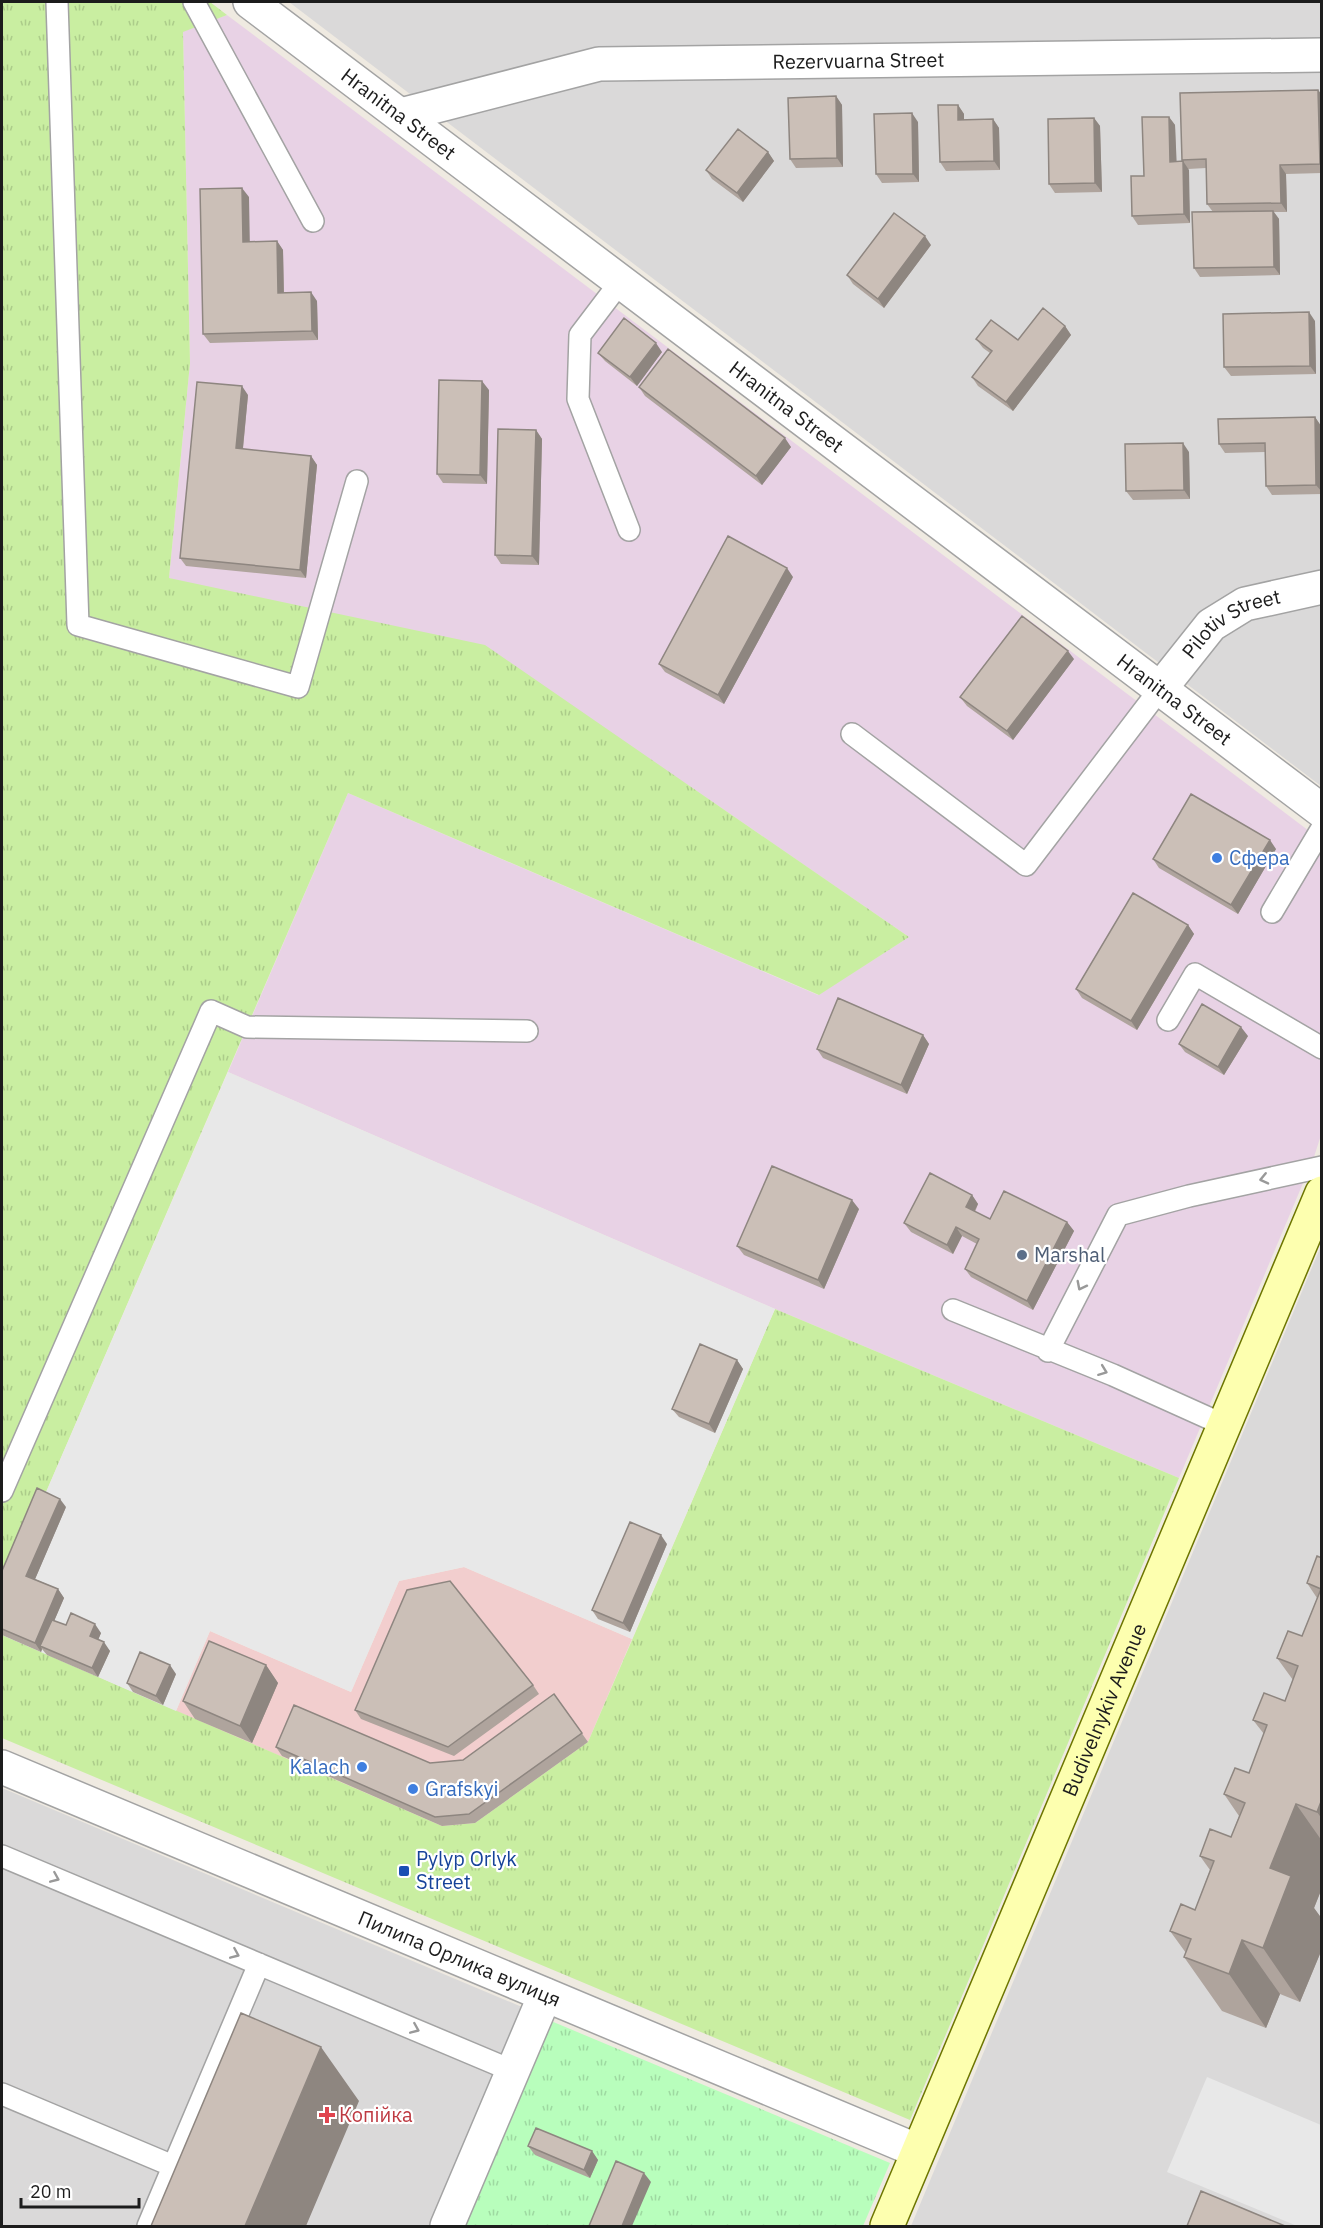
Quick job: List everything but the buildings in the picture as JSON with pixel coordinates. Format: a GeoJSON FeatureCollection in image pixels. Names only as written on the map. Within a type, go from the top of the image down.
{"type":"FeatureCollection","features":[{"type":"Feature","properties":{"kind":"main road","name":"Budivelnykiv Avenue"},"geometry":{"type":"LineString","coordinates":[[886,2226],[1322,1193]]}},
{"type":"Feature","properties":{"kind":"street","name":"Hranitna Street"},"geometry":{"type":"LineString","coordinates":[[250,2],[1322,811]]}},
{"type":"Feature","properties":{"kind":"street","name":"Rezervuarna Street"},"geometry":{"type":"LineString","coordinates":[[401,115],[599,64],[1322,55]]}},
{"type":"Feature","properties":{"kind":"street","name":"Pilotiv Street"},"geometry":{"type":"LineString","coordinates":[[1160,689],[1211,625],[1245,604],[1322,587]]}},
{"type":"Feature","properties":{"kind":"street","name":"Пилипа Орлика вулиця"},"geometry":{"type":"LineString","coordinates":[[2,1767],[918,2151]]}},
{"type":"Feature","properties":{"kind":"street"},"geometry":{"type":"LineString","coordinates":[[447,2226],[545,1995]]}},
{"type":"Feature","properties":{"kind":"lane"},"geometry":{"type":"LineString","coordinates":[[57,2],[78,625],[298,687],[357,481]]}},
{"type":"Feature","properties":{"kind":"lane"},"geometry":{"type":"LineString","coordinates":[[194,2],[313,221]]}},
{"type":"Feature","properties":{"kind":"lane"},"geometry":{"type":"LineString","coordinates":[[621,281],[580,335],[578,399],[629,530]]}},
{"type":"Feature","properties":{"kind":"lane"},"geometry":{"type":"LineString","coordinates":[[852,735],[1026,865],[1160,689]]}},
{"type":"Feature","properties":{"kind":"lane"},"geometry":{"type":"LineString","coordinates":[[1272,912],[1322,828]]}},
{"type":"Feature","properties":{"kind":"lane"},"geometry":{"type":"LineString","coordinates":[[1168,1020],[1195,974],[1322,1048]]}},
{"type":"Feature","properties":{"kind":"lane"},"geometry":{"type":"LineString","coordinates":[[2,1491],[211,1011],[247,1027],[527,1031]]}},
{"type":"Feature","properties":{"kind":"lane"},"geometry":{"type":"LineString","coordinates":[[1048,1350],[1118,1215],[1189,1196],[1322,1167]]}},
{"type":"Feature","properties":{"kind":"lane"},"geometry":{"type":"LineString","coordinates":[[953,1310],[1113,1375],[1224,1425]]}},
{"type":"Feature","properties":{"kind":"lane"},"geometry":{"type":"LineString","coordinates":[[2,1856],[513,2071]]}},
{"type":"Feature","properties":{"kind":"lane"},"geometry":{"type":"LineString","coordinates":[[148,2226],[259,1964]]}},
{"type":"Feature","properties":{"kind":"lane"},"geometry":{"type":"LineString","coordinates":[[2,2094],[173,2166]]}},
{"type":"Feature","properties":{"kind":"shaded area"},"geometry":{"type":"Polygon","coordinates":[[[289,2],[1321,2],[1321,786],[289,2]]]}},
{"type":"Feature","properties":{"kind":"shaded area"},"geometry":{"type":"Polygon","coordinates":[[[227,15],[1321,840],[1321,1135],[1314,1157],[1179,1478],[775,1309],[228,1072],[348,793],[818,995],[909,937],[685,783],[169,578],[190,363],[183,31],[227,15]]]}},
{"type":"Feature","properties":{"kind":"shaded area"},"geometry":{"type":"Polygon","coordinates":[[[228,1072],[775,1309],[632,1639],[464,1567],[399,1581],[351,1692],[210,1631],[176,1711],[2,1635],[2,1594],[228,1072]]]}},
{"type":"Feature","properties":{"kind":"shaded area"},"geometry":{"type":"Polygon","coordinates":[[[1321,1246],[1321,2226],[911,2226],[1321,1246]]]}},
{"type":"Feature","properties":{"kind":"shaded area"},"geometry":{"type":"Polygon","coordinates":[[[464,1567],[632,1639],[588,1742],[475,1823],[442,1826],[176,1711],[210,1631],[351,1692],[399,1581],[464,1567]]]}},
{"type":"Feature","properties":{"kind":"shaded area"},"geometry":{"type":"Polygon","coordinates":[[[2,1788],[522,2007],[429,2226],[2,2226],[2,1788]]]}},
{"type":"Feature","properties":{"kind":"shaded area"},"geometry":{"type":"Polygon","coordinates":[[[1207,2077],[1321,2125],[1321,2226],[1297,2226],[1167,2172],[1207,2077]]]}},
{"type":"Feature","properties":{"kind":"green space"},"geometry":{"type":"Polygon","coordinates":[[[2,2],[210,2],[227,15],[183,32],[190,363],[169,578],[485,645],[909,937],[819,995],[348,793],[2,1594],[2,2]]]}},
{"type":"Feature","properties":{"kind":"green space"},"geometry":{"type":"Polygon","coordinates":[[[775,1309],[1179,1478],[910,2120],[2,1738],[2,1635],[442,1826],[475,1823],[588,1742],[775,1309]]]}},
{"type":"Feature","properties":{"kind":"green space"},"geometry":{"type":"Polygon","coordinates":[[[551,2021],[890,2163],[863,2226],[465,2226],[551,2021]]]}},
{"type":"Feature","properties":{"kind":"place","name":"Сфера"},"geometry":{"type":"Point","coordinates":[1217,858]}},
{"type":"Feature","properties":{"kind":"place","name":"Marshal"},"geometry":{"type":"Point","coordinates":[1022,1255]}},
{"type":"Feature","properties":{"kind":"place","name":"Kalach"},"geometry":{"type":"Point","coordinates":[362,1767]}},
{"type":"Feature","properties":{"kind":"place","name":"Grafskyi"},"geometry":{"type":"Point","coordinates":[413,1789]}},
{"type":"Feature","properties":{"kind":"place","name":"Pylyp Orlyk Street"},"geometry":{"type":"Point","coordinates":[404,1871]}},
{"type":"Feature","properties":{"kind":"place","name":"Копійка"},"geometry":{"type":"Point","coordinates":[327,2115]}}]}
